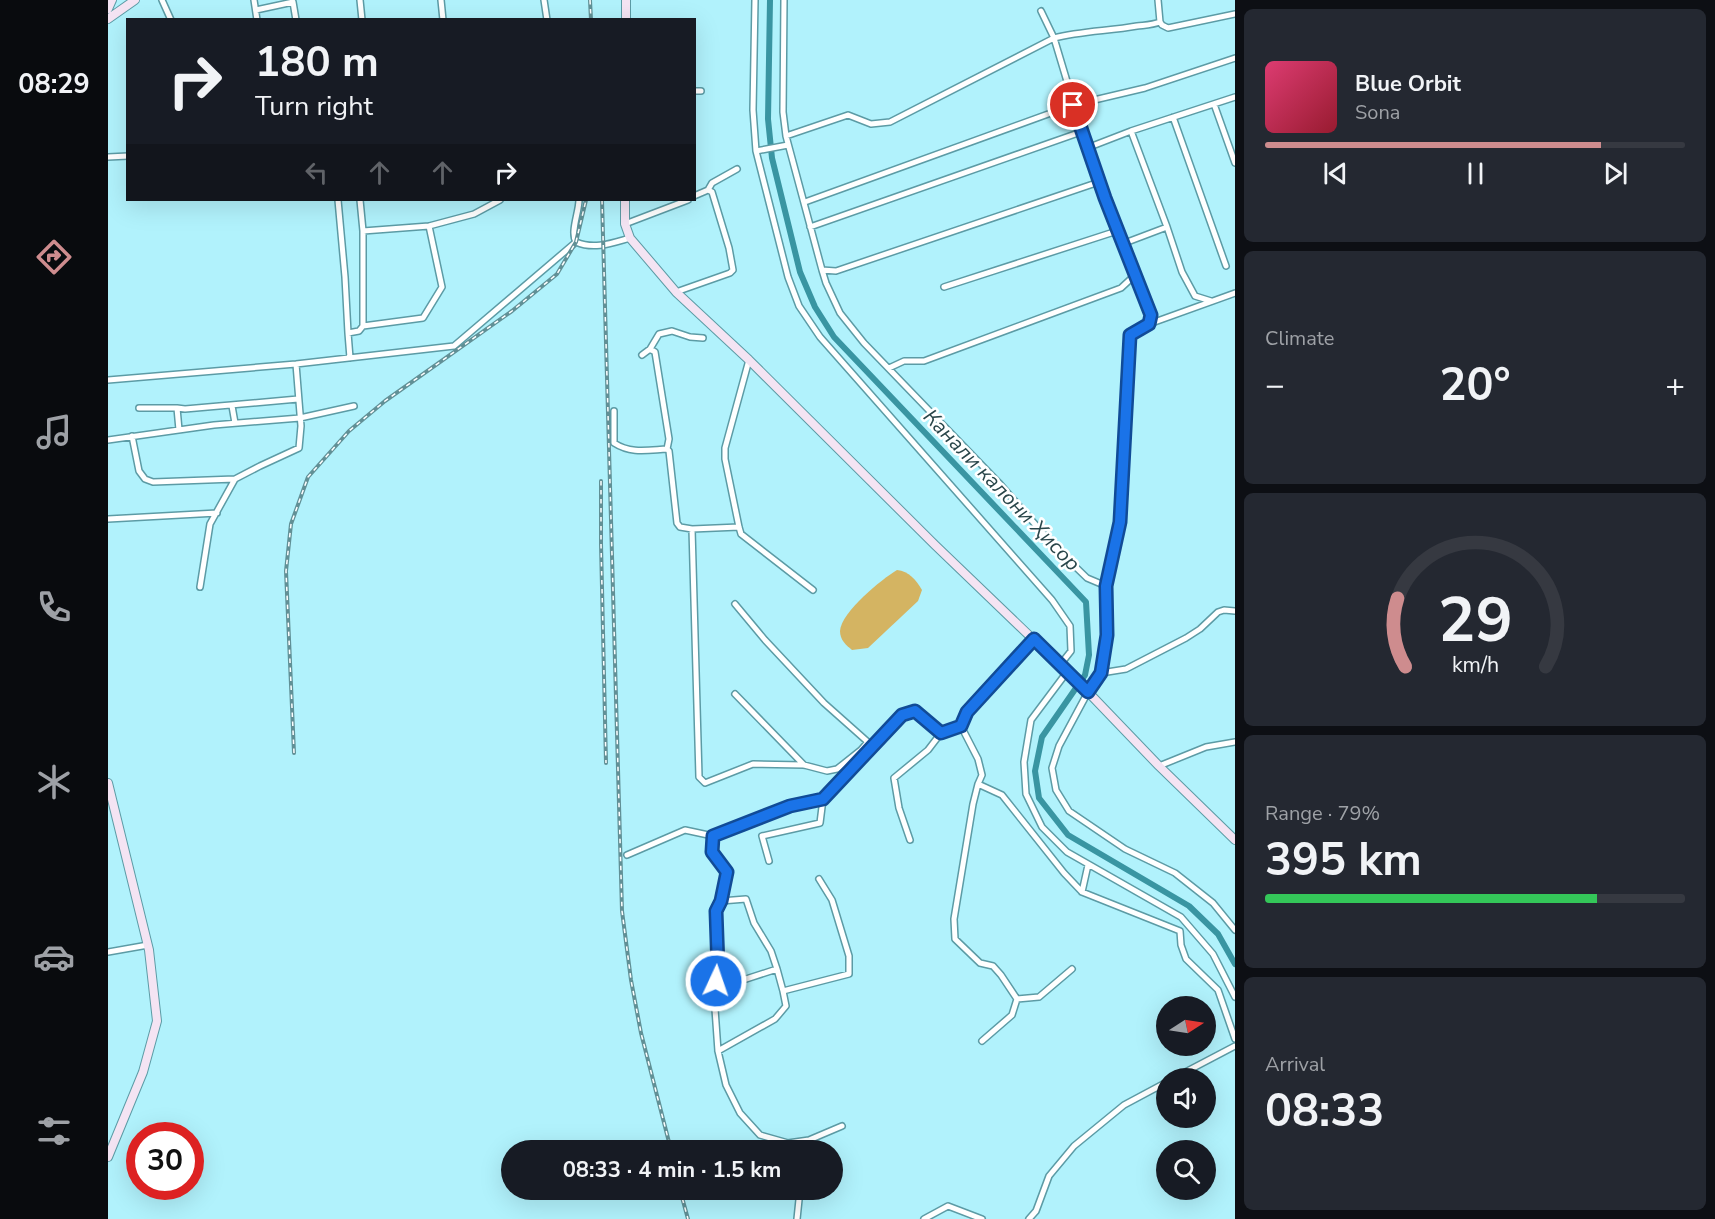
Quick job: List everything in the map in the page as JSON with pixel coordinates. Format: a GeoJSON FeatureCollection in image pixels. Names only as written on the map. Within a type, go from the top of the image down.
{"type":"FeatureCollection","features":[{"type":"Feature","properties":{"kind":"main road"},"geometry":{"type":"LineString","coordinates":[[108,9],[112,0]]}},
{"type":"Feature","properties":{"kind":"main road"},"geometry":{"type":"LineString","coordinates":[[108,19],[135,0]]}},
{"type":"Feature","properties":{"kind":"main road"},"geometry":{"type":"LineString","coordinates":[[626,0],[627,18]]}},
{"type":"Feature","properties":{"kind":"main road"},"geometry":{"type":"LineString","coordinates":[[625,201],[625,224],[630,238],[676,292],[749,360],[935,546],[1034,639],[1235,840]]}},
{"type":"Feature","properties":{"kind":"main road"},"geometry":{"type":"LineString","coordinates":[[108,783],[148,945],[157,1020],[143,1072],[108,1157]]}},
{"type":"Feature","properties":{"kind":"street"},"geometry":{"type":"LineString","coordinates":[[162,0],[170,18]]}},
{"type":"Feature","properties":{"kind":"street"},"geometry":{"type":"LineString","coordinates":[[254,0],[257,18]]}},
{"type":"Feature","properties":{"kind":"street"},"geometry":{"type":"LineString","coordinates":[[360,0],[362,18]]}},
{"type":"Feature","properties":{"kind":"street"},"geometry":{"type":"LineString","coordinates":[[441,0],[443,18]]}},
{"type":"Feature","properties":{"kind":"street"},"geometry":{"type":"LineString","coordinates":[[544,0],[548,18]]}},
{"type":"Feature","properties":{"kind":"street"},"geometry":{"type":"LineString","coordinates":[[755,0],[753,110],[759,151],[788,277],[798,306],[820,337],[1052,600],[1070,626],[1071,651],[1060,665]]}},
{"type":"Feature","properties":{"kind":"street"},"geometry":{"type":"LineString","coordinates":[[784,0],[783,112],[787,146],[805,202],[826,283],[840,313],[864,343],[999,483],[1055,547],[1087,578],[1106,586]]}},
{"type":"Feature","properties":{"kind":"street"},"geometry":{"type":"LineString","coordinates":[[1158,0],[1160,22],[1162,26],[1168,28],[1235,14]]}},
{"type":"Feature","properties":{"kind":"street"},"geometry":{"type":"LineString","coordinates":[[256,10],[293,2],[296,18]]}},
{"type":"Feature","properties":{"kind":"street"},"geometry":{"type":"LineString","coordinates":[[1041,11],[1054,38],[1081,132],[1099,182],[1151,315],[1149,324]]}},
{"type":"Feature","properties":{"kind":"street"},"geometry":{"type":"LineString","coordinates":[[786,136],[848,116],[871,124],[890,122],[1054,38],[1078,32],[1110,31],[1160,22]]}},
{"type":"Feature","properties":{"kind":"street"},"geometry":{"type":"LineString","coordinates":[[805,202],[1073,105],[1145,88],[1235,58]]}},
{"type":"Feature","properties":{"kind":"street"},"geometry":{"type":"LineString","coordinates":[[696,91],[702,91]]}},
{"type":"Feature","properties":{"kind":"street"},"geometry":{"type":"LineString","coordinates":[[1087,147],[1235,97]]}},
{"type":"Feature","properties":{"kind":"street"},"geometry":{"type":"LineString","coordinates":[[1214,104],[1235,163]]}},
{"type":"Feature","properties":{"kind":"street"},"geometry":{"type":"LineString","coordinates":[[1173,117],[1226,266]]}},
{"type":"Feature","properties":{"kind":"street"},"geometry":{"type":"LineString","coordinates":[[1131,131],[1182,272],[1195,296],[1211,301]]}},
{"type":"Feature","properties":{"kind":"street"},"geometry":{"type":"LineString","coordinates":[[810,227],[1081,132]]}},
{"type":"Feature","properties":{"kind":"street"},"geometry":{"type":"LineString","coordinates":[[759,151],[787,146]]}},
{"type":"Feature","properties":{"kind":"street"},"geometry":{"type":"LineString","coordinates":[[108,157],[126,156]]}},
{"type":"Feature","properties":{"kind":"street"},"geometry":{"type":"LineString","coordinates":[[696,195],[708,190],[712,183],[737,169]]}},
{"type":"Feature","properties":{"kind":"street"},"geometry":{"type":"LineString","coordinates":[[822,270],[836,271],[1099,182]]}},
{"type":"Feature","properties":{"kind":"street"},"geometry":{"type":"LineString","coordinates":[[676,292],[733,270],[729,248],[712,192],[708,190]]}},
{"type":"Feature","properties":{"kind":"street"},"geometry":{"type":"LineString","coordinates":[[338,201],[350,358]]}},
{"type":"Feature","properties":{"kind":"street"},"geometry":{"type":"LineString","coordinates":[[348,333],[359,331],[363,326],[363,231],[360,201]]}},
{"type":"Feature","properties":{"kind":"street"},"geometry":{"type":"LineString","coordinates":[[363,231],[429,226],[474,214],[498,201]]}},
{"type":"Feature","properties":{"kind":"street"},"geometry":{"type":"LineString","coordinates":[[579,201],[574,232],[576,242],[583,245],[603,246],[630,238]]}},
{"type":"Feature","properties":{"kind":"street"},"geometry":{"type":"LineString","coordinates":[[625,224],[685,201]]}},
{"type":"Feature","properties":{"kind":"street"},"geometry":{"type":"LineString","coordinates":[[363,326],[423,318],[442,287],[429,226]]}},
{"type":"Feature","properties":{"kind":"street"},"geometry":{"type":"LineString","coordinates":[[1122,244],[1167,227]]}},
{"type":"Feature","properties":{"kind":"street"},"geometry":{"type":"LineString","coordinates":[[944,287],[1117,231]]}},
{"type":"Feature","properties":{"kind":"street"},"geometry":{"type":"LineString","coordinates":[[108,380],[296,364],[454,346],[576,242]]}},
{"type":"Feature","properties":{"kind":"street"},"geometry":{"type":"LineString","coordinates":[[889,368],[904,361],[924,361],[1120,288],[1135,275]]}},
{"type":"Feature","properties":{"kind":"street"},"geometry":{"type":"LineString","coordinates":[[1235,293],[1149,324],[1130,335],[1120,522],[1106,586],[1107,635],[1101,673],[1059,746],[1052,768],[1056,790],[1069,811],[1125,849],[1175,873],[1213,903],[1235,930]]}},
{"type":"Feature","properties":{"kind":"street"},"geometry":{"type":"LineString","coordinates":[[642,355],[650,349],[659,334],[672,331],[703,339]]}},
{"type":"Feature","properties":{"kind":"street"},"geometry":{"type":"LineString","coordinates":[[650,349],[655,352],[669,439],[667,448],[677,523],[680,527],[692,529],[739,527]]}},
{"type":"Feature","properties":{"kind":"street"},"geometry":{"type":"LineString","coordinates":[[749,360],[725,448],[725,459],[739,527],[741,534],[813,590]]}},
{"type":"Feature","properties":{"kind":"street"},"geometry":{"type":"LineString","coordinates":[[132,436],[139,471],[145,479],[153,482],[235,480],[299,448],[301,426],[296,364]]}},
{"type":"Feature","properties":{"kind":"street"},"geometry":{"type":"LineString","coordinates":[[139,408],[185,409],[298,399]]}},
{"type":"Feature","properties":{"kind":"street"},"geometry":{"type":"LineString","coordinates":[[232,406],[235,423]]}},
{"type":"Feature","properties":{"kind":"street"},"geometry":{"type":"LineString","coordinates":[[108,440],[300,417],[354,406]]}},
{"type":"Feature","properties":{"kind":"street"},"geometry":{"type":"LineString","coordinates":[[177,408],[179,430]]}},
{"type":"Feature","properties":{"kind":"street"},"geometry":{"type":"LineString","coordinates":[[614,411],[614,443],[623,449],[633,451],[667,448]]}},
{"type":"Feature","properties":{"kind":"street"},"geometry":{"type":"LineString","coordinates":[[200,587],[210,524],[235,480]]}},
{"type":"Feature","properties":{"kind":"street"},"geometry":{"type":"LineString","coordinates":[[108,519],[217,513]]}},
{"type":"Feature","properties":{"kind":"street"},"geometry":{"type":"LineString","coordinates":[[692,529],[699,777],[705,783],[753,764],[804,765],[827,771],[837,769],[870,744]]}},
{"type":"Feature","properties":{"kind":"street"},"geometry":{"type":"LineString","coordinates":[[735,604],[824,703],[870,744]]}},
{"type":"Feature","properties":{"kind":"street"},"geometry":{"type":"LineString","coordinates":[[1101,673],[1126,669],[1186,638],[1200,629],[1218,612],[1235,611]]}},
{"type":"Feature","properties":{"kind":"street"},"geometry":{"type":"LineString","coordinates":[[910,840],[899,808],[894,778],[928,750],[941,733],[961,726],[967,712],[1034,639]]}},
{"type":"Feature","properties":{"kind":"street"},"geometry":{"type":"LineString","coordinates":[[1066,672],[1032,720],[1024,762],[1026,794],[1042,827],[1067,852],[1181,917],[1213,954],[1235,997]]}},
{"type":"Feature","properties":{"kind":"street"},"geometry":{"type":"LineString","coordinates":[[735,694],[804,765]]}},
{"type":"Feature","properties":{"kind":"street"},"geometry":{"type":"LineString","coordinates":[[769,861],[762,836],[820,823],[823,799],[870,744],[902,715],[915,711],[941,733]]}},
{"type":"Feature","properties":{"kind":"street"},"geometry":{"type":"LineString","coordinates":[[961,726],[978,759],[982,775],[973,804],[954,919],[956,939],[980,963],[993,966],[1017,999]]}},
{"type":"Feature","properties":{"kind":"street"},"geometry":{"type":"LineString","coordinates":[[1159,766],[1206,747],[1235,742]]}},
{"type":"Feature","properties":{"kind":"street"},"geometry":{"type":"LineString","coordinates":[[978,784],[1002,795],[1082,892],[1180,931],[1181,945],[1186,959],[1218,990],[1235,1039]]}},
{"type":"Feature","properties":{"kind":"street"},"geometry":{"type":"LineString","coordinates":[[627,855],[685,830],[713,836],[790,806],[823,799]]}},
{"type":"Feature","properties":{"kind":"street"},"geometry":{"type":"LineString","coordinates":[[713,836],[712,852],[727,872],[721,901],[716,911],[718,968],[714,995],[718,1051],[726,1086],[740,1113],[760,1136],[776,1140]]}},
{"type":"Feature","properties":{"kind":"street"},"geometry":{"type":"LineString","coordinates":[[1082,892],[1088,865]]}},
{"type":"Feature","properties":{"kind":"street"},"geometry":{"type":"LineString","coordinates":[[783,991],[849,974],[849,956],[832,900],[819,879]]}},
{"type":"Feature","properties":{"kind":"street"},"geometry":{"type":"LineString","coordinates":[[718,1051],[775,1019],[786,1006],[771,951],[754,923],[746,899],[721,901]]}},
{"type":"Feature","properties":{"kind":"street"},"geometry":{"type":"LineString","coordinates":[[108,952],[148,945]]}},
{"type":"Feature","properties":{"kind":"street"},"geometry":{"type":"LineString","coordinates":[[718,968],[738,968],[743,980],[777,969]]}},
{"type":"Feature","properties":{"kind":"street"},"geometry":{"type":"LineString","coordinates":[[1017,999],[1039,997],[1072,969]]}},
{"type":"Feature","properties":{"kind":"street"},"geometry":{"type":"LineString","coordinates":[[982,1041],[1012,1015],[1017,999]]}},
{"type":"Feature","properties":{"kind":"street"},"geometry":{"type":"LineString","coordinates":[[1193,1068],[1235,1046]]}},
{"type":"Feature","properties":{"kind":"street"},"geometry":{"type":"LineString","coordinates":[[1029,1219],[1036,1211],[1049,1176],[1074,1146],[1124,1105],[1156,1088]]}},
{"type":"Feature","properties":{"kind":"street"},"geometry":{"type":"LineString","coordinates":[[809,1140],[842,1126]]}},
{"type":"Feature","properties":{"kind":"street"},"geometry":{"type":"LineString","coordinates":[[797,1219],[799,1200]]}},
{"type":"Feature","properties":{"kind":"street"},"geometry":{"type":"LineString","coordinates":[[924,1219],[948,1206],[982,1219]]}},
{"type":"Feature","properties":{"kind":"shaded area"},"geometry":{"type":"Polygon","coordinates":[[[897,570],[909,574],[920,586],[922,590],[918,601],[868,648],[852,650],[841,637],[842,623],[863,597],[897,570]]]}},
{"type":"Feature","properties":{"kind":"waterway","name":"Канали калони Ҳисор"},"geometry":{"type":"LineString","coordinates":[[770,0],[768,119],[772,158],[800,272],[815,307],[834,337],[1086,602],[1089,655],[1085,675],[1042,737],[1035,771],[1039,798],[1068,835],[1189,906],[1218,934],[1235,964]]}},
{"type":"Feature","properties":{"kind":"railway"},"geometry":{"type":"LineString","coordinates":[[590,0],[591,18]]}},
{"type":"Feature","properties":{"kind":"railway"},"geometry":{"type":"LineString","coordinates":[[294,753],[286,571],[291,524],[308,477],[349,431],[385,401],[512,311],[557,274],[576,242],[586,201]]}},
{"type":"Feature","properties":{"kind":"railway"},"geometry":{"type":"LineString","coordinates":[[602,201],[622,911],[641,1033],[668,1140]]}},
{"type":"Feature","properties":{"kind":"railway"},"geometry":{"type":"LineString","coordinates":[[601,481],[606,763]]}},
{"type":"Feature","properties":{"kind":"railway"},"geometry":{"type":"LineString","coordinates":[[683,1200],[688,1219]]}},
{"type":"Feature","properties":{"kind":"route"},"geometry":{"type":"LineString","coordinates":[[716,981],[718,968],[716,911],[721,901],[727,872],[712,852],[713,836],[790,806],[823,799],[902,715],[915,711],[941,733],[961,726],[967,712],[1034,639],[1088,692],[1101,673],[1107,635],[1106,586],[1120,522],[1130,335],[1149,324],[1151,315],[1117,231],[1073,105]]}}]}
